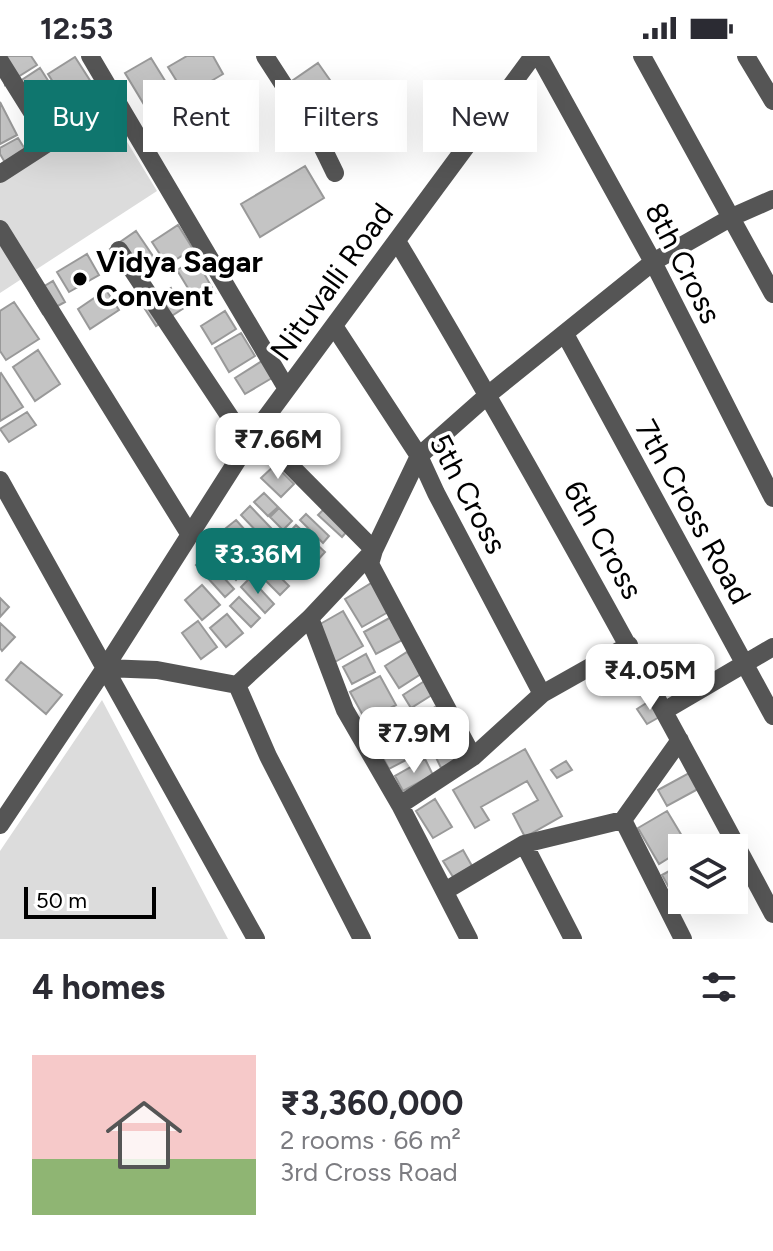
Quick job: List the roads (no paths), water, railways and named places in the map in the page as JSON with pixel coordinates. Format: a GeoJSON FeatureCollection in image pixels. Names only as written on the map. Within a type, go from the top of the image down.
{"type":"FeatureCollection","features":[{"type":"Feature","properties":{"kind":"street"},"geometry":{"type":"LineString","coordinates":[[265,56],[318,138],[335,173]]}},
{"type":"Feature","properties":{"kind":"street","name":"Nituvalli Road"},"geometry":{"type":"LineString","coordinates":[[1,822],[105,668],[252,438],[536,56]]}},
{"type":"Feature","properties":{"kind":"street","name":"8th Cross"},"geometry":{"type":"LineString","coordinates":[[536,56],[653,262],[773,498]]}},
{"type":"Feature","properties":{"kind":"street"},"geometry":{"type":"LineString","coordinates":[[642,56],[773,294]]}},
{"type":"Feature","properties":{"kind":"street"},"geometry":{"type":"LineString","coordinates":[[746,56],[773,101]]}},
{"type":"Feature","properties":{"kind":"street"},"geometry":{"type":"LineString","coordinates":[[93,57],[106,80]]}},
{"type":"Feature","properties":{"kind":"street"},"geometry":{"type":"LineString","coordinates":[[0,61],[24,99]]}},
{"type":"Feature","properties":{"kind":"street"},"geometry":{"type":"LineString","coordinates":[[127,118],[287,389]]}},
{"type":"Feature","properties":{"kind":"street"},"geometry":{"type":"LineString","coordinates":[[0,174],[33,152]]}},
{"type":"Feature","properties":{"kind":"street"},"geometry":{"type":"LineString","coordinates":[[473,757],[370,564],[419,456],[489,394],[653,262],[732,217],[773,199]]}},
{"type":"Feature","properties":{"kind":"street"},"geometry":{"type":"LineString","coordinates":[[0,229],[190,535]]}},
{"type":"Feature","properties":{"kind":"street","name":"6th Cross"},"geometry":{"type":"LineString","coordinates":[[397,241],[489,394],[629,645],[773,914]]}},
{"type":"Feature","properties":{"kind":"street"},"geometry":{"type":"LineString","coordinates":[[119,250],[252,438],[374,550]]}},
{"type":"Feature","properties":{"kind":"street","name":"5th Cross"},"geometry":{"type":"LineString","coordinates":[[334,326],[419,456],[542,694]]}},
{"type":"Feature","properties":{"kind":"street","name":"7th Cross Road"},"geometry":{"type":"LineString","coordinates":[[565,334],[773,716]]}},
{"type":"Feature","properties":{"kind":"street"},"geometry":{"type":"LineString","coordinates":[[0,480],[256,939]]}},
{"type":"Feature","properties":{"kind":"street"},"geometry":{"type":"LineString","coordinates":[[237,685],[310,618],[374,550]]}},
{"type":"Feature","properties":{"kind":"street"},"geometry":{"type":"LineString","coordinates":[[310,618],[345,710],[400,805],[469,939]]}},
{"type":"Feature","properties":{"kind":"street"},"geometry":{"type":"LineString","coordinates":[[400,805],[473,757],[542,694],[629,645]]}},
{"type":"Feature","properties":{"kind":"street"},"geometry":{"type":"LineString","coordinates":[[664,711],[773,647]]}},
{"type":"Feature","properties":{"kind":"street"},"geometry":{"type":"LineString","coordinates":[[105,668],[157,670],[237,685]]}},
{"type":"Feature","properties":{"kind":"street"},"geometry":{"type":"LineString","coordinates":[[237,685],[268,756],[362,939]]}},
{"type":"Feature","properties":{"kind":"street"},"geometry":{"type":"LineString","coordinates":[[445,891],[524,844],[623,820],[680,740]]}},
{"type":"Feature","properties":{"kind":"street"},"geometry":{"type":"LineString","coordinates":[[623,820],[683,939]]}},
{"type":"Feature","properties":{"kind":"street"},"geometry":{"type":"LineString","coordinates":[[524,844],[573,939]]}},
{"type":"Feature","properties":{"kind":"place","name":"Vidya Sagar Convent"},"geometry":{"type":"Point","coordinates":[80,279]}}]}
